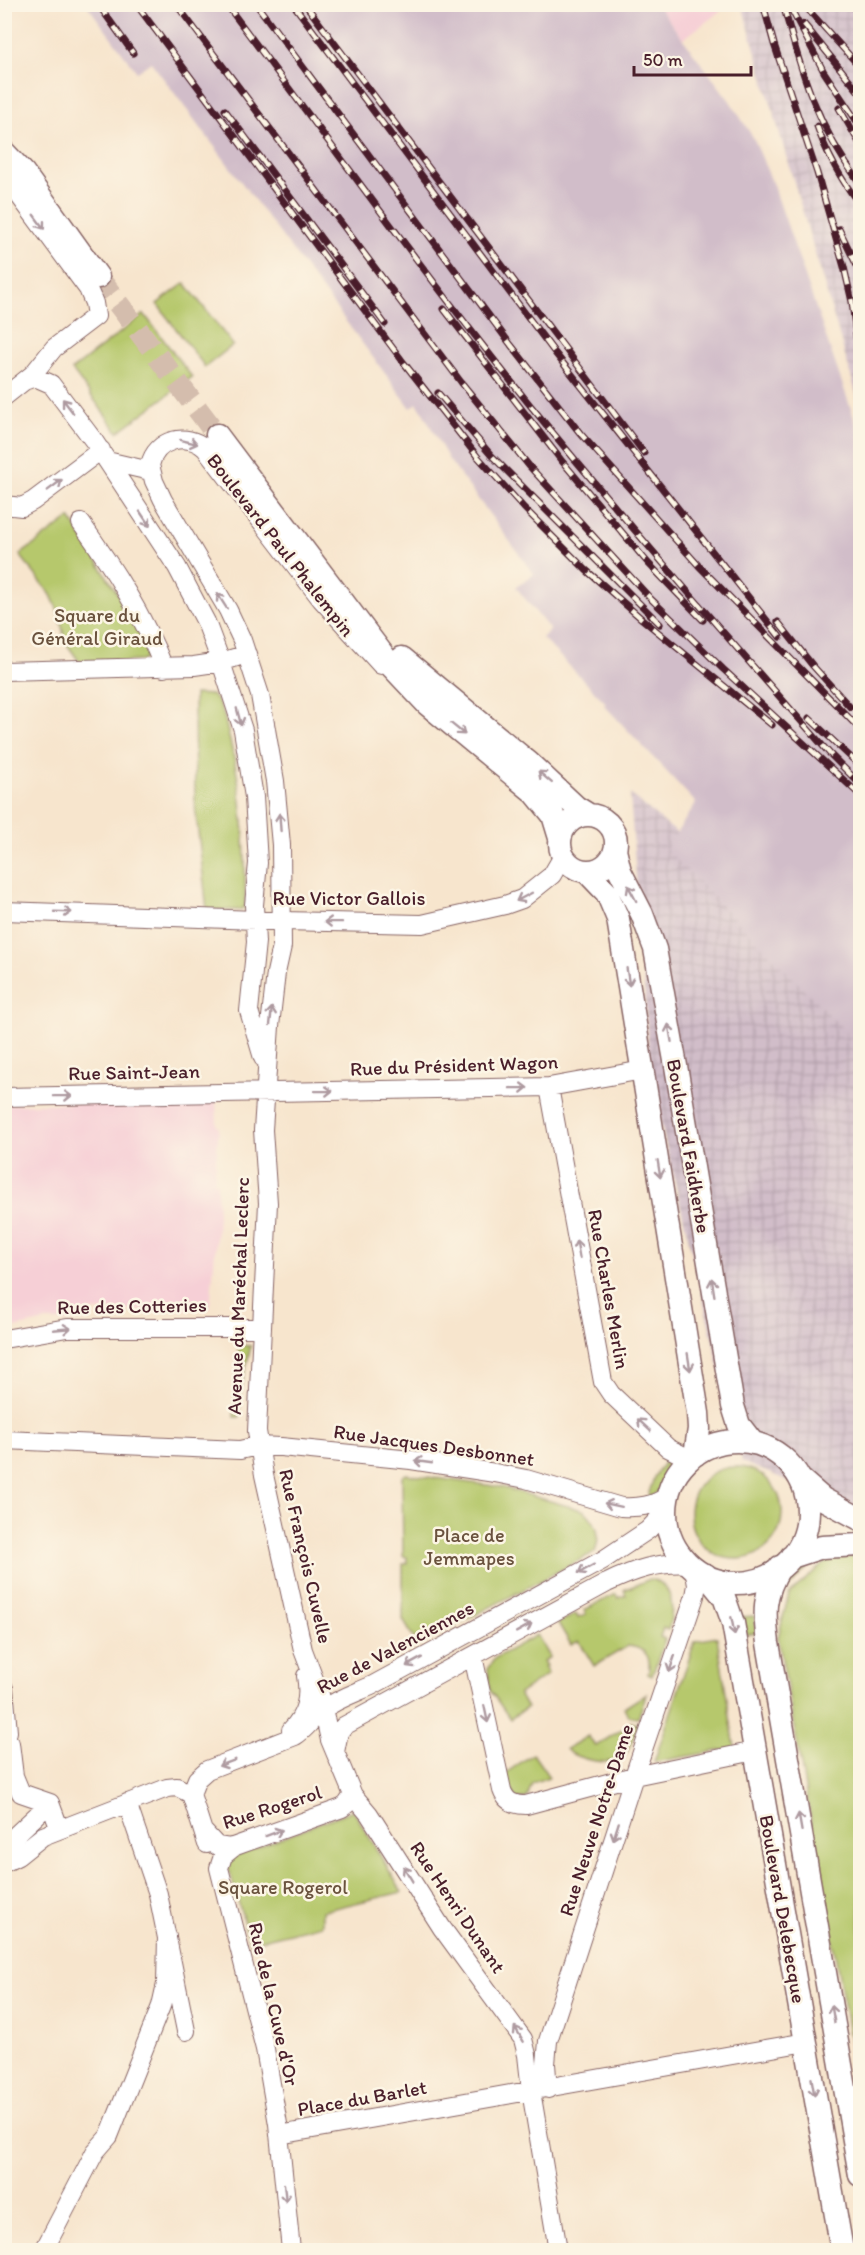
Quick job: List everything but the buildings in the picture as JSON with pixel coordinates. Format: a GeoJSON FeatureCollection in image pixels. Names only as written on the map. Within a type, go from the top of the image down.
{"type":"FeatureCollection","features":[{"type":"Feature","properties":{"kind":"main road"},"geometry":{"type":"LineString","coordinates":[[4,137],[14,174]]}},
{"type":"Feature","properties":{"kind":"main road"},"geometry":{"type":"LineString","coordinates":[[4,152],[14,174],[98,277]]}},
{"type":"Feature","properties":{"kind":"main road","name":"Boulevard Paul Phalempin"},"geometry":{"type":"LineString","coordinates":[[217,435],[345,602],[381,654],[415,692],[535,793],[554,815],[562,847]]}},
{"type":"Feature","properties":{"kind":"main road","name":"Boulevard Paul Phalempin"},"geometry":{"type":"LineString","coordinates":[[345,602],[423,677],[529,763],[576,807],[589,815]]}},
{"type":"Feature","properties":{"kind":"main road"},"geometry":{"type":"LineString","coordinates":[[589,815],[602,819],[610,826],[615,836],[615,850],[610,860],[603,866],[597,870],[586,871],[571,866],[562,847],[568,823],[575,818],[589,815]]}},
{"type":"Feature","properties":{"kind":"main road","name":"Boulevard Faidherbe"},"geometry":{"type":"LineString","coordinates":[[615,850],[621,871],[642,914],[655,949],[733,1406],[739,1425],[753,1443]]}},
{"type":"Feature","properties":{"kind":"main road","name":"Boulevard Faidherbe"},"geometry":{"type":"LineString","coordinates":[[586,871],[607,893],[617,913],[698,1413],[699,1434],[693,1457]]}},
{"type":"Feature","properties":{"kind":"main road"},"geometry":{"type":"LineString","coordinates":[[861,1519],[824,1499],[800,1479],[782,1457],[766,1447],[739,1441],[721,1443],[693,1457],[678,1473],[667,1503],[672,1539],[679,1553],[697,1569],[728,1582],[746,1582],[764,1577],[785,1562],[822,1547],[861,1545]]}},
{"type":"Feature","properties":{"kind":"main road"},"geometry":{"type":"LineString","coordinates":[[785,1562],[802,1537],[807,1522],[806,1500],[800,1479]]}},
{"type":"Feature","properties":{"kind":"main road","name":"Boulevard Delebecque"},"geometry":{"type":"LineString","coordinates":[[785,1562],[769,1587],[765,1603],[768,1643],[861,2175]]}},
{"type":"Feature","properties":{"kind":"main road","name":"Boulevard Delebecque"},"geometry":{"type":"LineString","coordinates":[[697,1569],[724,1597],[731,1614],[842,2250]]}},
{"type":"Feature","properties":{"kind":"street"},"geometry":{"type":"LineString","coordinates":[[4,397],[27,380],[51,351],[96,316],[94,303],[88,290],[14,174]]}},
{"type":"Feature","properties":{"kind":"street","name":"Avenue du Maréchal Leclerc"},"geometry":{"type":"LineString","coordinates":[[27,380],[35,377],[49,382],[104,456],[177,567],[206,622],[221,662],[239,716],[252,779],[259,851],[254,905],[256,942],[249,1011],[266,1083]]}},
{"type":"Feature","properties":{"kind":"street","name":"Boulevard Paul Phalempin"},"geometry":{"type":"LineString","coordinates":[[150,471],[153,456],[164,444],[183,439],[200,444],[218,463],[338,619],[377,662],[415,692]]}},
{"type":"Feature","properties":{"kind":"street"},"geometry":{"type":"LineString","coordinates":[[4,505],[22,507],[104,456],[150,471]]}},
{"type":"Feature","properties":{"kind":"street","name":"Avenue du Maréchal Leclerc"},"geometry":{"type":"LineString","coordinates":[[150,471],[163,501],[228,610],[247,654],[260,695],[275,781],[281,845],[282,921],[281,953],[276,973],[270,1026],[262,1146],[268,1215],[257,1422],[259,1446]]}},
{"type":"Feature","properties":{"kind":"street"},"geometry":{"type":"LineString","coordinates":[[81,523],[133,600],[164,668]]}},
{"type":"Feature","properties":{"kind":"street"},"geometry":{"type":"LineString","coordinates":[[4,671],[164,668],[221,662],[247,654]]}},
{"type":"Feature","properties":{"kind":"street","name":"Rue Victor Gallois"},"geometry":{"type":"LineString","coordinates":[[4,911],[422,924],[522,899],[542,885],[556,870],[562,847]]}},
{"type":"Feature","properties":{"kind":"street","name":"Rue du Président Wagon"},"geometry":{"type":"LineString","coordinates":[[266,1083],[549,1087],[643,1070]]}},
{"type":"Feature","properties":{"kind":"street","name":"Rue Saint-Jean"},"geometry":{"type":"LineString","coordinates":[[4,1097],[266,1083]]}},
{"type":"Feature","properties":{"kind":"street","name":"Rue Charles Merlin"},"geometry":{"type":"LineString","coordinates":[[549,1087],[603,1382],[611,1394],[668,1448],[693,1457]]}},
{"type":"Feature","properties":{"kind":"street","name":"Rue des Cotteries"},"geometry":{"type":"LineString","coordinates":[[4,1339],[67,1328],[261,1328]]}},
{"type":"Feature","properties":{"kind":"street","name":"Rue Jacques Desbonnet"},"geometry":{"type":"LineString","coordinates":[[4,1440],[240,1450],[259,1446],[411,1460],[526,1479],[621,1507],[633,1508],[667,1503]]}},
{"type":"Feature","properties":{"kind":"street","name":"Rue François Cuvelle"},"geometry":{"type":"LineString","coordinates":[[259,1446],[303,1650],[323,1709]]}},
{"type":"Feature","properties":{"kind":"street","name":"Rue de Valenciennes"},"geometry":{"type":"LineString","coordinates":[[191,1794],[195,1782],[204,1773],[302,1731],[323,1709],[342,1698],[373,1685],[603,1560],[648,1530],[667,1503]]}},
{"type":"Feature","properties":{"kind":"street"},"geometry":{"type":"LineString","coordinates":[[335,1752],[339,1732],[348,1723],[621,1576],[658,1564],[697,1569]]}},
{"type":"Feature","properties":{"kind":"street","name":"Rue Neuve Notre-Dame"},"geometry":{"type":"LineString","coordinates":[[539,2090],[546,2064],[548,2041],[695,1596],[697,1569]]}},
{"type":"Feature","properties":{"kind":"street"},"geometry":{"type":"LineString","coordinates":[[275,1744],[297,1723],[306,1705],[308,1690],[303,1650]]}},
{"type":"Feature","properties":{"kind":"street"},"geometry":{"type":"LineString","coordinates":[[473,1656],[502,1790],[512,1804],[526,1805],[634,1776],[755,1751]]}},
{"type":"Feature","properties":{"kind":"street"},"geometry":{"type":"LineString","coordinates":[[4,1688],[14,1776],[21,1793],[50,1803]]}},
{"type":"Feature","properties":{"kind":"street","name":"Rue Henri Dunant"},"geometry":{"type":"LineString","coordinates":[[323,1709],[330,1740],[353,1795],[369,1814],[448,1937],[523,2039],[539,2090]]}},
{"type":"Feature","properties":{"kind":"street"},"geometry":{"type":"LineString","coordinates":[[4,1863],[15,1858],[43,1836],[119,1806],[171,1787],[177,1787],[191,1794]]}},
{"type":"Feature","properties":{"kind":"street","name":"Rue de la Cuve d'Or"},"geometry":{"type":"LineString","coordinates":[[191,1794],[209,1855],[222,1884]]}},
{"type":"Feature","properties":{"kind":"street","name":"Rue Rogerol"},"geometry":{"type":"LineString","coordinates":[[204,1833],[217,1846],[225,1849],[234,1847],[342,1808],[353,1795]]}},
{"type":"Feature","properties":{"kind":"street"},"geometry":{"type":"LineString","coordinates":[[50,1803],[57,1822]]}},
{"type":"Feature","properties":{"kind":"street"},"geometry":{"type":"LineString","coordinates":[[4,1846],[50,1803]]}},
{"type":"Feature","properties":{"kind":"street"},"geometry":{"type":"LineString","coordinates":[[119,1806],[155,1885],[186,2031]]}},
{"type":"Feature","properties":{"kind":"street","name":"Rue de la Cuve d'Or"},"geometry":{"type":"LineString","coordinates":[[234,1847],[223,1856],[219,1864],[222,1884],[262,2034],[279,2135]]}},
{"type":"Feature","properties":{"kind":"street"},"geometry":{"type":"LineString","coordinates":[[44,2250],[95,2152],[109,2136],[164,1997],[167,1936]]}},
{"type":"Feature","properties":{"kind":"street","name":"Place du Barlet"},"geometry":{"type":"LineString","coordinates":[[291,2250],[279,2135],[806,2042]]}},
{"type":"Feature","properties":{"kind":"street"},"geometry":{"type":"LineString","coordinates":[[539,2090],[558,2250]]}},
{"type":"Feature","properties":{"kind":"shaded area"},"geometry":{"type":"Polygon","coordinates":[[[87,5],[657,5],[730,101],[754,139],[774,187],[860,435],[860,1042],[847,1033],[666,849],[696,803],[604,705],[606,703],[542,638],[550,630],[516,587],[534,574],[449,460],[417,403],[411,408],[151,62],[137,72],[87,5]]]}},
{"type":"Feature","properties":{"kind":"shaded area"},"geometry":{"type":"Polygon","coordinates":[[[657,5],[729,5],[683,39],[657,5]]]}},
{"type":"Feature","properties":{"kind":"shaded area"},"geometry":{"type":"Polygon","coordinates":[[[742,5],[860,5],[860,406],[781,138],[742,5]]]}},
{"type":"Feature","properties":{"kind":"shaded area"},"geometry":{"type":"Polygon","coordinates":[[[630,794],[695,848],[860,829],[860,1510],[742,1462],[651,1083],[630,794]]]}},
{"type":"Feature","properties":{"kind":"shaded area"},"geometry":{"type":"Polygon","coordinates":[[[216,1100],[217,1126],[219,1127],[214,1182],[217,1183],[218,1217],[210,1309],[84,1311],[84,1321],[46,1321],[5,1330],[4,1105],[216,1100]]]}},
{"type":"Feature","properties":{"kind":"green space"},"geometry":{"type":"Polygon","coordinates":[[[185,283],[233,345],[205,367],[157,304],[185,283]]]}},
{"type":"Feature","properties":{"kind":"green space"},"geometry":{"type":"Polygon","coordinates":[[[144,314],[192,377],[118,432],[72,370],[144,314]]]}},
{"type":"Feature","properties":{"kind":"green space","name":"Square du Général Giraud"},"geometry":{"type":"Polygon","coordinates":[[[70,518],[140,629],[149,647],[147,657],[142,661],[81,664],[66,643],[58,611],[51,595],[20,555],[70,518]]]}},
{"type":"Feature","properties":{"kind":"green space"},"geometry":{"type":"Polygon","coordinates":[[[194,694],[212,695],[219,705],[234,758],[241,800],[245,864],[245,907],[239,910],[207,910],[195,805],[194,694]]]}},
{"type":"Feature","properties":{"kind":"green space"},"geometry":{"type":"Polygon","coordinates":[[[239,1345],[251,1346],[241,1389],[239,1417],[234,1417],[239,1345]]]}},
{"type":"Feature","properties":{"kind":"green space"},"geometry":{"type":"Polygon","coordinates":[[[669,1456],[672,1462],[659,1491],[647,1499],[654,1477],[669,1456]]]}},
{"type":"Feature","properties":{"kind":"green space"},"geometry":{"type":"Polygon","coordinates":[[[736,1467],[753,1471],[768,1481],[778,1496],[782,1513],[778,1530],[768,1545],[753,1555],[736,1559],[719,1555],[704,1545],[694,1530],[690,1513],[694,1496],[704,1481],[719,1471],[736,1467]]]}},
{"type":"Feature","properties":{"kind":"green space","name":"Place de Jemmapes"},"geometry":{"type":"Polygon","coordinates":[[[406,1474],[501,1487],[585,1511],[593,1520],[597,1530],[598,1540],[595,1552],[418,1645],[403,1620],[403,1564],[407,1564],[407,1557],[403,1556],[402,1477],[406,1474]]]}},
{"type":"Feature","properties":{"kind":"green space"},"geometry":{"type":"Polygon","coordinates":[[[860,1556],[860,2093],[778,1637],[789,1594],[830,1558],[860,1556]]]}},
{"type":"Feature","properties":{"kind":"green space"},"geometry":{"type":"Polygon","coordinates":[[[808,1561],[811,1563],[787,1590],[783,1586],[790,1575],[808,1561]]]}},
{"type":"Feature","properties":{"kind":"green space"},"geometry":{"type":"Polygon","coordinates":[[[650,1579],[664,1586],[671,1599],[672,1607],[668,1630],[663,1628],[660,1637],[665,1639],[652,1676],[648,1674],[649,1663],[646,1654],[634,1647],[628,1646],[594,1666],[579,1641],[571,1645],[558,1623],[576,1614],[578,1618],[586,1615],[584,1610],[616,1594],[618,1598],[626,1595],[624,1590],[650,1579]]]}},
{"type":"Feature","properties":{"kind":"green space"},"geometry":{"type":"Polygon","coordinates":[[[754,1616],[756,1633],[746,1635],[742,1617],[754,1616]]]}},
{"type":"Feature","properties":{"kind":"green space"},"geometry":{"type":"Polygon","coordinates":[[[537,1635],[550,1657],[543,1661],[548,1674],[519,1694],[527,1708],[510,1719],[490,1690],[488,1668],[495,1658],[537,1635]]]}},
{"type":"Feature","properties":{"kind":"green space"},"geometry":{"type":"Polygon","coordinates":[[[717,1637],[735,1748],[654,1762],[695,1641],[717,1637]]]}},
{"type":"Feature","properties":{"kind":"green space"},"geometry":{"type":"Polygon","coordinates":[[[647,1693],[638,1718],[629,1716],[624,1708],[647,1693]]]}},
{"type":"Feature","properties":{"kind":"green space"},"geometry":{"type":"Polygon","coordinates":[[[630,1722],[637,1724],[626,1753],[619,1759],[594,1761],[577,1756],[566,1749],[588,1736],[596,1746],[629,1725],[630,1722]]]}},
{"type":"Feature","properties":{"kind":"green space"},"geometry":{"type":"Polygon","coordinates":[[[533,1754],[549,1777],[532,1783],[527,1798],[516,1799],[503,1775],[533,1754]]]}},
{"type":"Feature","properties":{"kind":"green space","name":"Square Rogerol"},"geometry":{"type":"Polygon","coordinates":[[[353,1810],[402,1892],[322,1911],[322,1925],[250,1943],[226,1859],[353,1810]]]}},
{"type":"Feature","properties":{"kind":"tunnel"},"geometry":{"type":"LineString","coordinates":[[98,277],[217,435]]}},
{"type":"Feature","properties":{"kind":"railway"},"geometry":{"type":"LineString","coordinates":[[98,4],[133,53]]}},
{"type":"Feature","properties":{"kind":"railway"},"geometry":{"type":"LineString","coordinates":[[136,4],[404,363],[477,456],[524,508],[586,570],[772,725]]}},
{"type":"Feature","properties":{"kind":"railway"},"geometry":{"type":"LineString","coordinates":[[176,4],[461,382],[530,467],[651,599],[723,669],[860,795]]}},
{"type":"Feature","properties":{"kind":"railway"},"geometry":{"type":"LineString","coordinates":[[226,4],[414,256],[530,405],[716,624],[830,754],[860,784]]}},
{"type":"Feature","properties":{"kind":"railway"},"geometry":{"type":"LineString","coordinates":[[256,4],[511,345],[580,433],[699,566],[860,729]]}},
{"type":"Feature","properties":{"kind":"railway"},"geometry":{"type":"LineString","coordinates":[[293,4],[555,353],[780,637]]}},
{"type":"Feature","properties":{"kind":"railway"},"geometry":{"type":"LineString","coordinates":[[305,4],[644,453]]}},
{"type":"Feature","properties":{"kind":"railway"},"geometry":{"type":"LineString","coordinates":[[763,4],[817,173],[844,267],[852,302],[860,368]]}},
{"type":"Feature","properties":{"kind":"railway"},"geometry":{"type":"LineString","coordinates":[[783,4],[804,76],[821,120],[860,183]]}},
{"type":"Feature","properties":{"kind":"railway"},"geometry":{"type":"LineString","coordinates":[[803,4],[860,67]]}},
{"type":"Feature","properties":{"kind":"railway"},"geometry":{"type":"LineString","coordinates":[[851,4],[860,15]]}},
{"type":"Feature","properties":{"kind":"railway"},"geometry":{"type":"LineString","coordinates":[[790,7],[824,72],[860,126]]}},
{"type":"Feature","properties":{"kind":"railway"},"geometry":{"type":"LineString","coordinates":[[804,24],[860,93]]}},
{"type":"Feature","properties":{"kind":"railway"},"geometry":{"type":"LineString","coordinates":[[839,108],[860,144]]}},
{"type":"Feature","properties":{"kind":"railway"},"geometry":{"type":"LineString","coordinates":[[225,110],[385,324]]}},
{"type":"Feature","properties":{"kind":"railway"},"geometry":{"type":"LineString","coordinates":[[817,126],[825,147],[847,187],[860,205]]}},
{"type":"Feature","properties":{"kind":"railway"},"geometry":{"type":"LineString","coordinates":[[839,229],[860,272]]}},
{"type":"Feature","properties":{"kind":"railway"},"geometry":{"type":"LineString","coordinates":[[444,309],[561,460],[648,563],[703,620]]}},
{"type":"Feature","properties":{"kind":"railway"},"geometry":{"type":"LineString","coordinates":[[438,393],[491,455],[660,624]]}},
{"type":"Feature","properties":{"kind":"railway"},"geometry":{"type":"LineString","coordinates":[[778,622],[850,707]]}},
{"type":"Feature","properties":{"kind":"railway"},"geometry":{"type":"LineString","coordinates":[[809,718],[860,766]]}}]}
